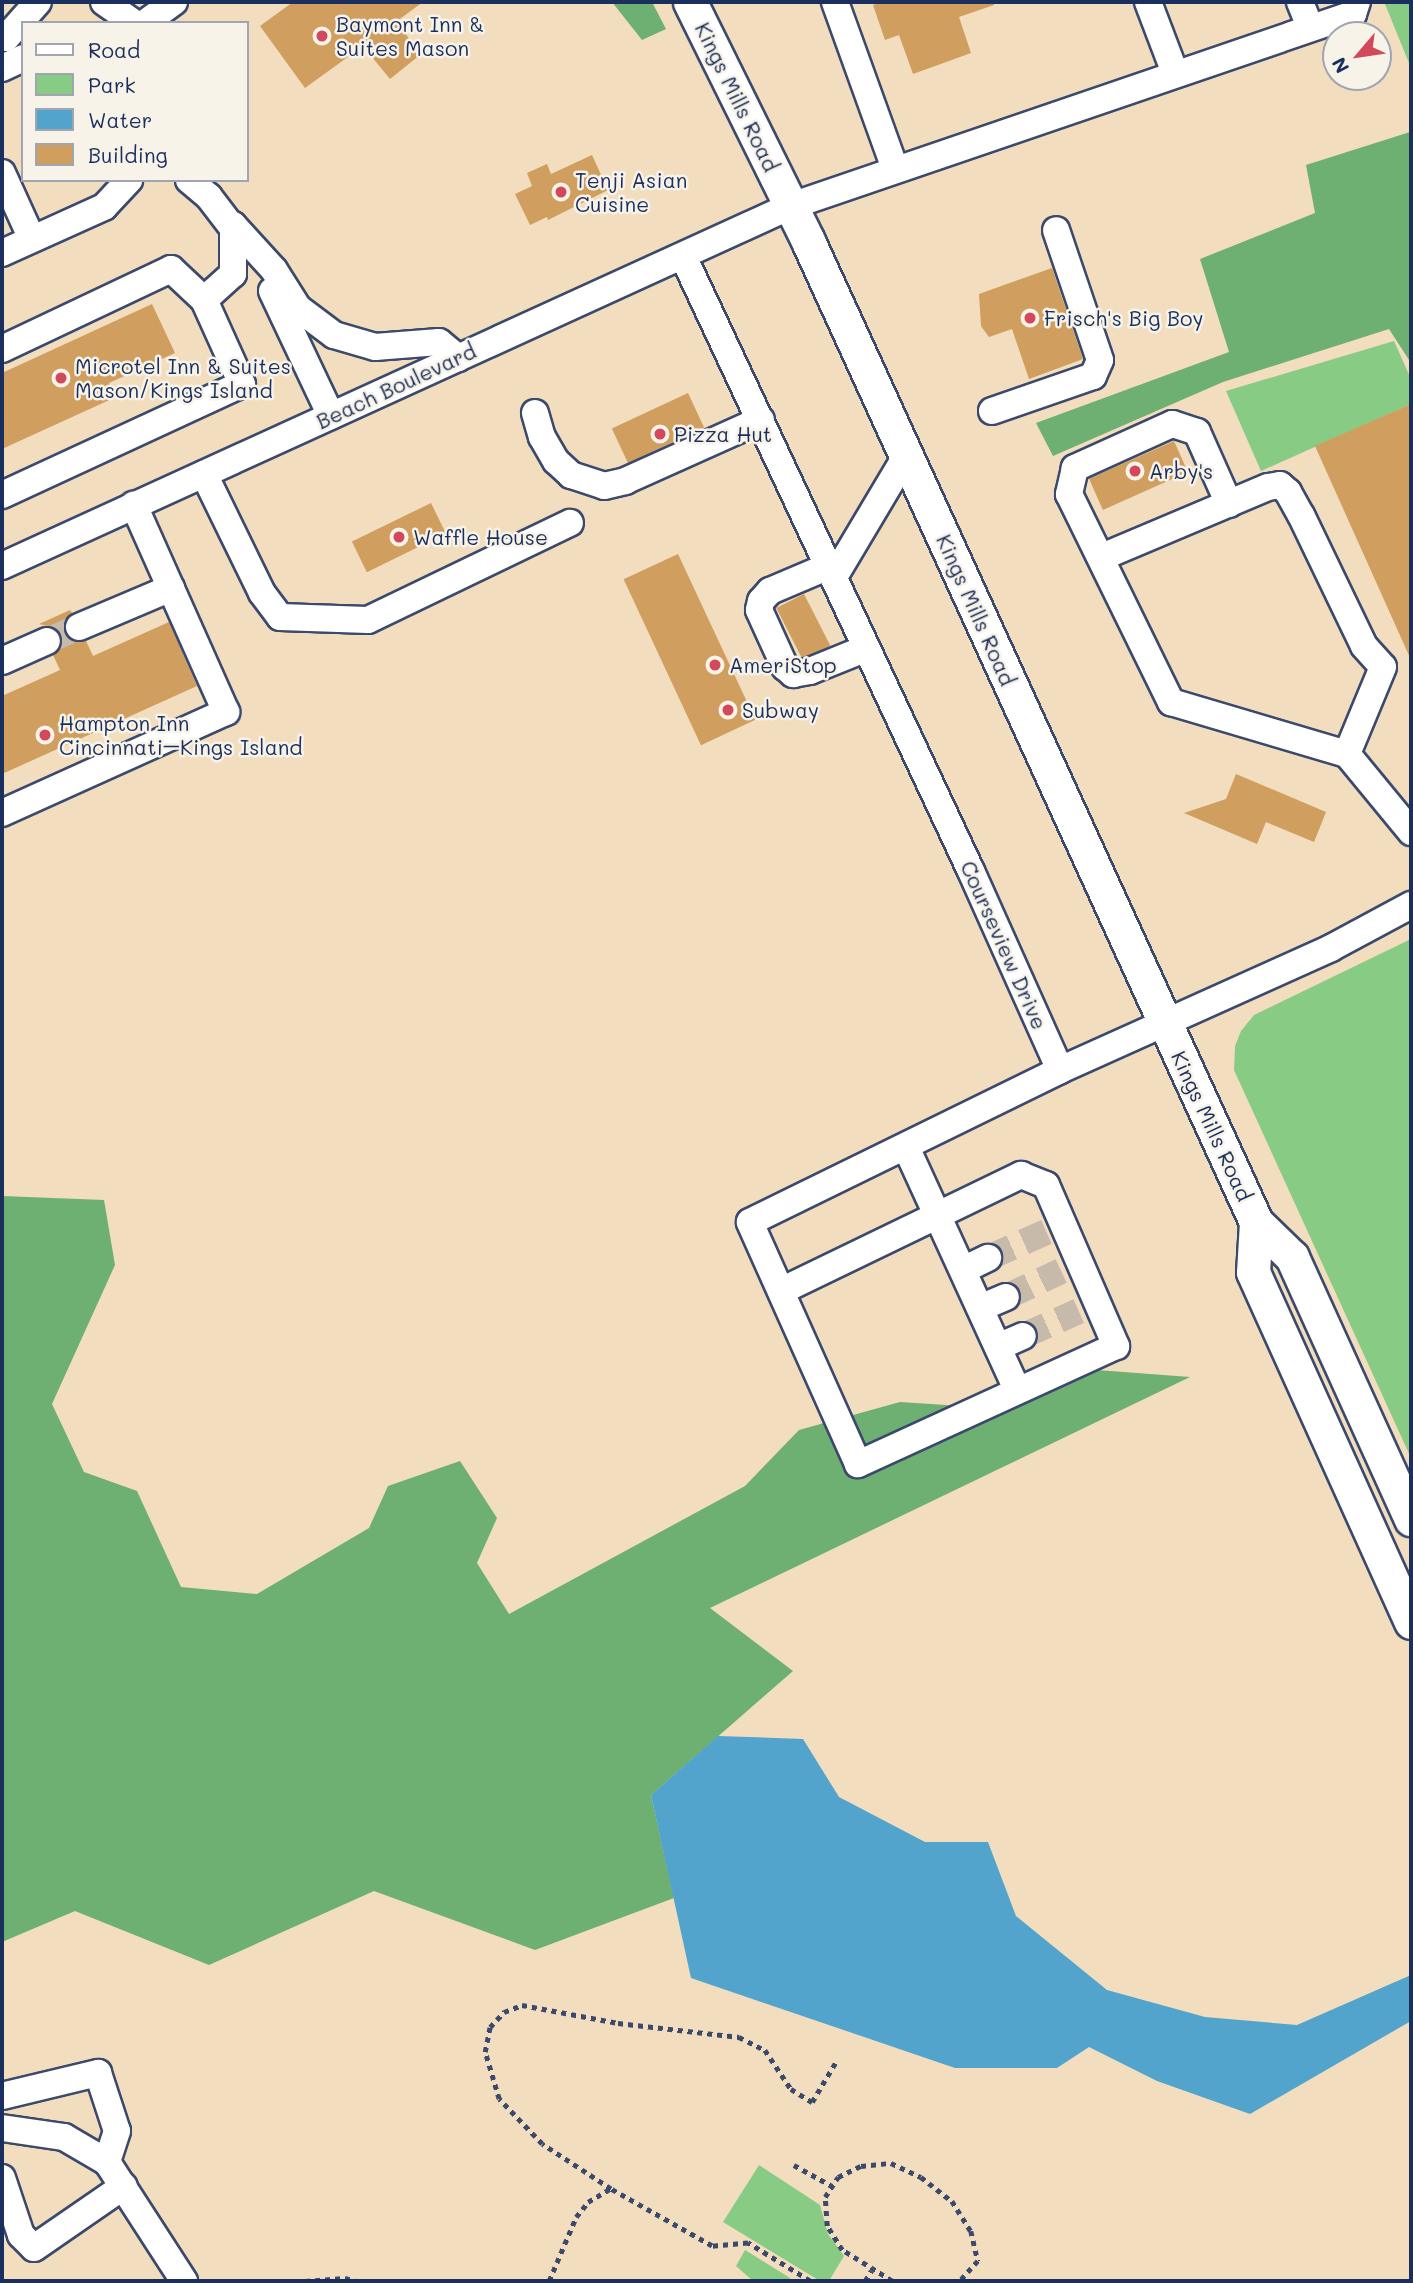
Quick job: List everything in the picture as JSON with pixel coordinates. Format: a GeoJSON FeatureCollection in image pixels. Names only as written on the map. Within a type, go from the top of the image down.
{"type":"FeatureCollection","features":[{"type":"Feature","properties":{"kind":"main road","name":"Kings Mills Road"},"geometry":{"type":"LineString","coordinates":[[690,2],[790,206],[1256,1222],[1292,1257],[1411,1519]]}},
{"type":"Feature","properties":{"kind":"main road","name":"Kings Mills Road"},"geometry":{"type":"LineString","coordinates":[[1256,1222],[1253,1272],[1411,1622]]}},
{"type":"Feature","properties":{"kind":"street"},"geometry":{"type":"LineString","coordinates":[[24,21],[38,2]]}},
{"type":"Feature","properties":{"kind":"street"},"geometry":{"type":"LineString","coordinates":[[104,2],[131,21]]}},
{"type":"Feature","properties":{"kind":"street"},"geometry":{"type":"LineString","coordinates":[[148,21],[174,2]]}},
{"type":"Feature","properties":{"kind":"street"},"geometry":{"type":"LineString","coordinates":[[835,2],[895,169]]}},
{"type":"Feature","properties":{"kind":"street"},"geometry":{"type":"LineString","coordinates":[[1148,2],[1175,73]]}},
{"type":"Feature","properties":{"kind":"street"},"geometry":{"type":"LineString","coordinates":[[1300,2],[1310,27]]}},
{"type":"Feature","properties":{"kind":"street","name":"Beach Boulevard"},"geometry":{"type":"LineString","coordinates":[[2,566],[790,206],[1310,27],[1353,15],[1357,2]]}},
{"type":"Feature","properties":{"kind":"street"},"geometry":{"type":"LineString","coordinates":[[10,41],[21,26]]}},
{"type":"Feature","properties":{"kind":"street"},"geometry":{"type":"LineString","coordinates":[[2,68],[21,59]]}},
{"type":"Feature","properties":{"kind":"street"},"geometry":{"type":"LineString","coordinates":[[2,173],[32,239]]}},
{"type":"Feature","properties":{"kind":"street"},"geometry":{"type":"LineString","coordinates":[[2,253],[104,207],[127,182]]}},
{"type":"Feature","properties":{"kind":"street"},"geometry":{"type":"LineString","coordinates":[[191,182],[274,270],[298,308],[334,335],[375,347],[439,342],[458,358]]}},
{"type":"Feature","properties":{"kind":"street"},"geometry":{"type":"LineString","coordinates":[[204,300],[233,274],[233,225]]}},
{"type":"Feature","properties":{"kind":"street"},"geometry":{"type":"LineString","coordinates":[[233,225],[262,271],[331,416]]}},
{"type":"Feature","properties":{"kind":"street"},"geometry":{"type":"LineString","coordinates":[[992,411],[1093,376],[1100,360],[1056,230]]}},
{"type":"Feature","properties":{"kind":"street","name":"Courseview Drive"},"geometry":{"type":"LineString","coordinates":[[683,256],[867,648],[1060,1070]]}},
{"type":"Feature","properties":{"kind":"street"},"geometry":{"type":"LineString","coordinates":[[2,349],[172,270],[204,300],[242,384],[2,495]]}},
{"type":"Feature","properties":{"kind":"street"},"geometry":{"type":"LineString","coordinates":[[536,413],[542,437],[556,461],[571,475],[604,486],[625,481],[761,420]]}},
{"type":"Feature","properties":{"kind":"street"},"geometry":{"type":"LineString","coordinates":[[1238,500],[1197,432],[1172,425],[1074,468],[1069,494],[1171,702],[1346,754],[1411,832]]}},
{"type":"Feature","properties":{"kind":"street"},"geometry":{"type":"LineString","coordinates":[[867,648],[810,671],[793,674],[785,667],[759,610],[761,601],[770,592],[831,572],[905,456]]}},
{"type":"Feature","properties":{"kind":"street"},"geometry":{"type":"LineString","coordinates":[[204,474],[240,552],[262,593],[280,617],[369,620],[570,523]]}},
{"type":"Feature","properties":{"kind":"street"},"geometry":{"type":"LineString","coordinates":[[1102,557],[1280,485],[1288,492],[1364,646],[1383,667],[1346,754]]}},
{"type":"Feature","properties":{"kind":"street"},"geometry":{"type":"LineString","coordinates":[[2,813],[226,712],[134,505]]}},
{"type":"Feature","properties":{"kind":"street"},"geometry":{"type":"LineString","coordinates":[[79,627],[171,588]]}},
{"type":"Feature","properties":{"kind":"street"},"geometry":{"type":"LineString","coordinates":[[2,661],[47,641]]}},
{"type":"Feature","properties":{"kind":"street"},"geometry":{"type":"LineString","coordinates":[[781,1291],[1021,1175],[1046,1185],[1055,1228],[1070,1267],[1089,1308],[1116,1346],[858,1464],[750,1223],[1060,1070],[1331,948],[1411,905]]}},
{"type":"Feature","properties":{"kind":"street"},"geometry":{"type":"LineString","coordinates":[[906,1147],[1017,1389]]}},
{"type":"Feature","properties":{"kind":"street"},"geometry":{"type":"LineString","coordinates":[[963,1270],[988,1258]]}},
{"type":"Feature","properties":{"kind":"street"},"geometry":{"type":"LineString","coordinates":[[980,1308],[1006,1297]]}},
{"type":"Feature","properties":{"kind":"street"},"geometry":{"type":"LineString","coordinates":[[998,1348],[1023,1336]]}},
{"type":"Feature","properties":{"kind":"street"},"geometry":{"type":"LineString","coordinates":[[2,2096],[98,2073],[117,2131],[107,2162]]}},
{"type":"Feature","properties":{"kind":"street"},"geometry":{"type":"LineString","coordinates":[[2,2128],[64,2137],[107,2162],[184,2281]]}},
{"type":"Feature","properties":{"kind":"street"},"geometry":{"type":"LineString","coordinates":[[2,2178],[21,2235],[34,2248],[124,2186]]}},
{"type":"Feature","properties":{"kind":"path"},"geometry":{"type":"LineString","coordinates":[[810,2281],[748,2243],[712,2246],[611,2189],[542,2144],[499,2099],[485,2052],[490,2027],[503,2012],[522,2004],[618,2023],[739,2037],[765,2050],[791,2089],[811,2102],[837,2060]]}},
{"type":"Feature","properties":{"kind":"path"},"geometry":{"type":"LineString","coordinates":[[892,2281],[871,2271],[842,2250],[827,2226],[825,2197],[838,2176],[861,2166],[891,2163],[921,2177],[952,2201],[971,2231],[978,2260],[960,2281]]}},
{"type":"Feature","properties":{"kind":"path"},"geometry":{"type":"LineString","coordinates":[[794,2165],[832,2186]]}},
{"type":"Feature","properties":{"kind":"path"},"geometry":{"type":"LineString","coordinates":[[549,2281],[576,2217],[588,2202],[611,2189]]}},
{"type":"Feature","properties":{"kind":"path"},"geometry":{"type":"LineString","coordinates":[[865,2281],[871,2271]]}},
{"type":"Feature","properties":{"kind":"path"},"geometry":{"type":"LineString","coordinates":[[305,2281],[345,2278],[356,2281]]}},
{"type":"Feature","properties":{"kind":"green space"},"geometry":{"type":"Polygon","coordinates":[[[612,2],[652,2],[666,29],[642,40],[612,2]]]}},
{"type":"Feature","properties":{"kind":"green space"},"geometry":{"type":"Polygon","coordinates":[[[1411,2],[1411,68],[1392,21],[1385,4],[1411,2]]]}},
{"type":"Feature","properties":{"kind":"green space"},"geometry":{"type":"Polygon","coordinates":[[[1410,132],[1411,363],[1389,329],[1223,382],[1053,456],[1036,423],[1229,352],[1200,259],[1315,213],[1306,165],[1410,132]]]}},
{"type":"Feature","properties":{"kind":"green space"},"geometry":{"type":"Polygon","coordinates":[[[1394,341],[1411,379],[1411,404],[1261,471],[1226,391],[1394,341]]]}},
{"type":"Feature","properties":{"kind":"green space"},"geometry":{"type":"Polygon","coordinates":[[[1411,939],[1411,1458],[1234,1070],[1235,1046],[1241,1031],[1254,1015],[1411,939]]]}},
{"type":"Feature","properties":{"kind":"green space"},"geometry":{"type":"Polygon","coordinates":[[[2,1196],[104,1200],[115,1265],[52,1404],[84,1472],[137,1491],[181,1587],[257,1594],[369,1528],[388,1486],[460,1461],[497,1518],[477,1563],[509,1614],[745,1486],[799,1430],[900,1402],[961,1406],[1043,1366],[1190,1377],[710,1608],[793,1671],[651,1795],[674,1898],[535,1950],[374,1891],[209,1965],[75,1911],[2,1942],[2,1196]]]}},
{"type":"Feature","properties":{"kind":"green space"},"geometry":{"type":"Polygon","coordinates":[[[759,2165],[820,2205],[828,2234],[844,2256],[829,2281],[820,2281],[723,2222],[759,2165]]]}},
{"type":"Feature","properties":{"kind":"green space"},"geometry":{"type":"Polygon","coordinates":[[[745,2250],[790,2278],[789,2281],[753,2281],[736,2266],[745,2250]]]}},
{"type":"Feature","properties":{"kind":"water"},"geometry":{"type":"Polygon","coordinates":[[[718,1736],[803,1739],[839,1797],[925,1842],[988,1842],[1016,1916],[1107,1990],[1205,2017],[1297,2025],[1411,1975],[1411,2021],[1250,2114],[1157,2081],[1089,2047],[1057,2068],[955,2068],[691,1978],[651,1795],[718,1736]]]}},
{"type":"Feature","properties":{"kind":"building","name":"Baymont Inn & Suites Mason"},"geometry":{"type":"Polygon","coordinates":[[[293,2],[423,2],[397,21],[420,55],[390,79],[363,46],[305,88],[260,26],[293,2]]]}},
{"type":"Feature","properties":{"kind":"building"},"geometry":{"type":"Polygon","coordinates":[[[883,2],[994,2],[994,5],[959,17],[971,53],[913,74],[899,35],[885,40],[873,5],[883,2]]]}},
{"type":"Feature","properties":{"kind":"building","name":"Tenji Asian Cuisine"},"geometry":{"type":"Polygon","coordinates":[[[592,155],[608,190],[548,220],[547,217],[530,225],[515,194],[532,186],[527,173],[547,164],[551,174],[592,155]]]}},
{"type":"Feature","properties":{"kind":"building","name":"Frisch's Big Boy"},"geometry":{"type":"Polygon","coordinates":[[[1052,268],[1083,359],[1029,379],[1012,329],[989,337],[981,326],[979,294],[1052,268]]]}},
{"type":"Feature","properties":{"kind":"building","name":"Microtel Inn & Suites Mason/Kings Island"},"geometry":{"type":"Polygon","coordinates":[[[152,304],[175,353],[109,383],[116,397],[2,449],[2,373],[152,304]]]}},
{"type":"Feature","properties":{"kind":"building","name":"Pizza Hut"},"geometry":{"type":"Polygon","coordinates":[[[688,393],[704,427],[628,463],[612,428],[688,393]]]}},
{"type":"Feature","properties":{"kind":"building"},"geometry":{"type":"Polygon","coordinates":[[[1411,404],[1411,660],[1315,446],[1411,404]]]}},
{"type":"Feature","properties":{"kind":"building","name":"Arby's"},"geometry":{"type":"Polygon","coordinates":[[[1174,441],[1188,472],[1103,510],[1089,479],[1174,441]]]}},
{"type":"Feature","properties":{"kind":"building","name":"Waffle House"},"geometry":{"type":"Polygon","coordinates":[[[431,503],[446,534],[367,572],[352,542],[431,503]]]}},
{"type":"Feature","properties":{"kind":"building"},"geometry":{"type":"Polygon","coordinates":[[[678,554],[755,720],[701,745],[624,579],[678,554]]]}},
{"type":"Feature","properties":{"kind":"building"},"geometry":{"type":"Polygon","coordinates":[[[804,594],[830,646],[803,660],[776,608],[804,594]]]}},
{"type":"Feature","properties":{"kind":"building","name":"Hampton Inn Cincinnati–Kings Island"},"geometry":{"type":"Polygon","coordinates":[[[70,610],[72,613],[64,624],[65,634],[76,642],[86,641],[93,656],[169,622],[197,686],[2,774],[2,696],[60,670],[53,655],[63,643],[61,634],[56,628],[39,624],[70,610]]]}},
{"type":"Feature","properties":{"kind":"building"},"geometry":{"type":"Polygon","coordinates":[[[1236,774],[1326,812],[1314,842],[1266,822],[1257,844],[1184,813],[1226,799],[1236,774]]]}},
{"type":"Feature","properties":{"kind":"tunnel"},"geometry":{"type":"LineString","coordinates":[[47,641],[79,627]]}},
{"type":"Feature","properties":{"kind":"tunnel"},"geometry":{"type":"LineString","coordinates":[[988,1258],[1046,1232]]}},
{"type":"Feature","properties":{"kind":"tunnel"},"geometry":{"type":"LineString","coordinates":[[1006,1297],[1061,1271]]}},
{"type":"Feature","properties":{"kind":"tunnel"},"geometry":{"type":"LineString","coordinates":[[1023,1336],[1079,1311]]}},
{"type":"Feature","properties":{"kind":"place","name":"Baymont Inn & Suites Mason"},"geometry":{"type":"Point","coordinates":[322,36]}},
{"type":"Feature","properties":{"kind":"place","name":"Tenji Asian Cuisine"},"geometry":{"type":"Point","coordinates":[561,192]}},
{"type":"Feature","properties":{"kind":"place","name":"Frisch's Big Boy"},"geometry":{"type":"Point","coordinates":[1030,318]}},
{"type":"Feature","properties":{"kind":"place","name":"Microtel Inn & Suites Mason/Kings Island"},"geometry":{"type":"Point","coordinates":[61,378]}},
{"type":"Feature","properties":{"kind":"place","name":"Pizza Hut"},"geometry":{"type":"Point","coordinates":[660,434]}},
{"type":"Feature","properties":{"kind":"place","name":"Arby's"},"geometry":{"type":"Point","coordinates":[1135,471]}},
{"type":"Feature","properties":{"kind":"place","name":"Waffle House"},"geometry":{"type":"Point","coordinates":[399,537]}},
{"type":"Feature","properties":{"kind":"place","name":"AmeriStop"},"geometry":{"type":"Point","coordinates":[715,665]}},
{"type":"Feature","properties":{"kind":"place","name":"Subway"},"geometry":{"type":"Point","coordinates":[728,710]}},
{"type":"Feature","properties":{"kind":"place","name":"Hampton Inn Cincinnati–Kings Island"},"geometry":{"type":"Point","coordinates":[45,735]}}]}
